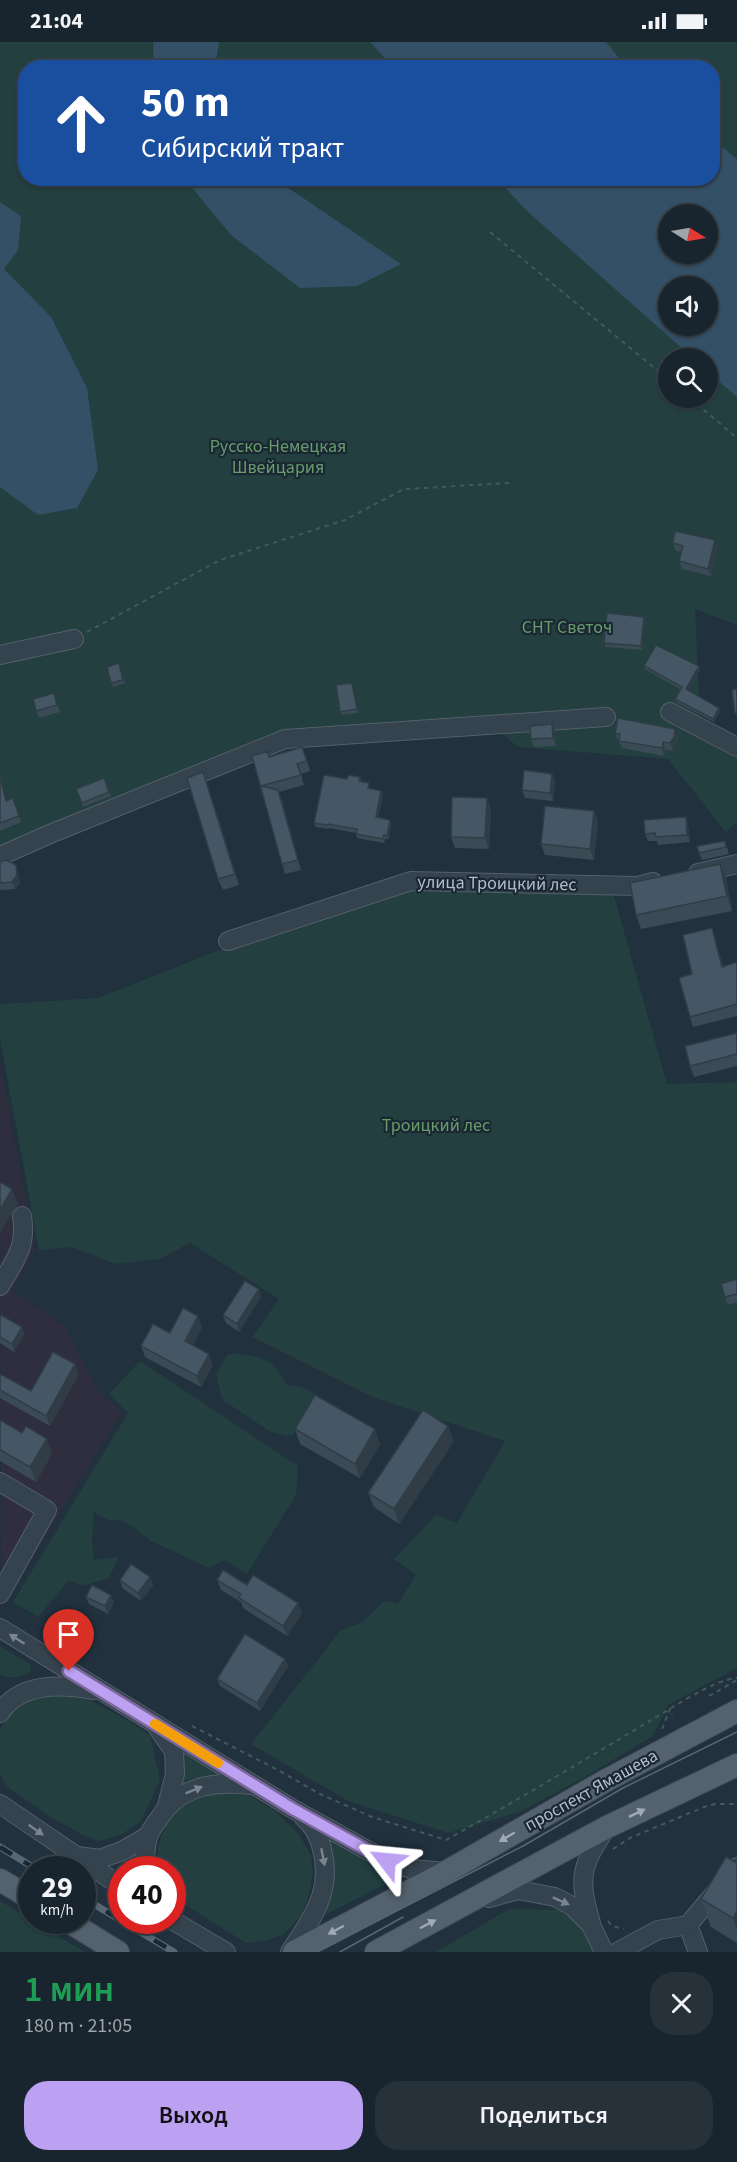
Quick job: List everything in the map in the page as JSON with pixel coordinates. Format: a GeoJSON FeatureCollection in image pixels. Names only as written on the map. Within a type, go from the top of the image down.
{"type":"FeatureCollection","features":[{"type":"Feature","properties":{"kind":"main road","name":"проспект Ямашева"},"geometry":{"type":"LineString","coordinates":[[292,1952],[446,1872],[605,1781],[737,1711]]}},
{"type":"Feature","properties":{"kind":"main road"},"geometry":{"type":"LineString","coordinates":[[376,1952],[607,1827],[737,1765]]}},
{"type":"Feature","properties":{"kind":"main road"},"geometry":{"type":"LineString","coordinates":[[0,1880],[18,1891]]}},
{"type":"Feature","properties":{"kind":"main road"},"geometry":{"type":"LineString","coordinates":[[89,1934],[118,1952]]}},
{"type":"Feature","properties":{"kind":"street"},"geometry":{"type":"LineString","coordinates":[[0,655],[75,639]]}},
{"type":"Feature","properties":{"kind":"street"},"geometry":{"type":"LineString","coordinates":[[670,712],[737,747]]}},
{"type":"Feature","properties":{"kind":"street"},"geometry":{"type":"LineString","coordinates":[[0,856],[285,739],[606,717]]}},
{"type":"Feature","properties":{"kind":"street","name":"улица Троицкий лес"},"geometry":{"type":"LineString","coordinates":[[228,941],[411,881],[638,886],[737,864]]}},
{"type":"Feature","properties":{"kind":"street"},"geometry":{"type":"LineString","coordinates":[[0,1286],[22,1244],[25,1233],[22,1216]]}},
{"type":"Feature","properties":{"kind":"street"},"geometry":{"type":"LineString","coordinates":[[0,1482],[47,1510],[0,1594]]}},
{"type":"Feature","properties":{"kind":"street"},"geometry":{"type":"LineString","coordinates":[[0,1628],[293,1809],[387,1861],[411,1869],[446,1872]]}},
{"type":"Feature","properties":{"kind":"street"},"geometry":{"type":"LineString","coordinates":[[0,1713],[19,1695],[42,1686],[69,1686],[103,1692]]}},
{"type":"Feature","properties":{"kind":"street"},"geometry":{"type":"LineString","coordinates":[[146,1856],[148,1836],[167,1806],[175,1774],[174,1751],[156,1725]]}},
{"type":"Feature","properties":{"kind":"street"},"geometry":{"type":"LineString","coordinates":[[167,1806],[186,1792],[208,1784],[229,1783],[255,1786]]}},
{"type":"Feature","properties":{"kind":"street"},"geometry":{"type":"LineString","coordinates":[[0,1804],[108,1878]]}},
{"type":"Feature","properties":{"kind":"street","name":"проспект Ямашева"},"geometry":{"type":"LineString","coordinates":[[292,1952],[312,1919],[325,1883],[325,1861],[319,1839],[309,1822],[293,1809]]}},
{"type":"Feature","properties":{"kind":"street"},"geometry":{"type":"LineString","coordinates":[[604,1952],[598,1922],[583,1894],[582,1874],[607,1827]]}},
{"type":"Feature","properties":{"kind":"street"},"geometry":{"type":"LineString","coordinates":[[73,1855],[100,1859],[122,1851],[148,1836]]}},
{"type":"Feature","properties":{"kind":"street"},"geometry":{"type":"LineString","coordinates":[[617,1952],[658,1930],[688,1925],[737,1867]]}},
{"type":"Feature","properties":{"kind":"street"},"geometry":{"type":"LineString","coordinates":[[464,1905],[518,1890],[555,1897],[598,1922]]}},
{"type":"Feature","properties":{"kind":"street"},"geometry":{"type":"LineString","coordinates":[[688,1925],[698,1952]]}},
{"type":"Feature","properties":{"kind":"street"},"geometry":{"type":"LineString","coordinates":[[186,1928],[220,1949]]}},
{"type":"Feature","properties":{"kind":"path"},"geometry":{"type":"LineString","coordinates":[[490,232],[658,371]]}},
{"type":"Feature","properties":{"kind":"path"},"geometry":{"type":"LineString","coordinates":[[702,408],[737,438]]}},
{"type":"Feature","properties":{"kind":"path"},"geometry":{"type":"LineString","coordinates":[[75,639],[220,560],[345,520],[404,489],[511,483]]}},
{"type":"Feature","properties":{"kind":"path"},"geometry":{"type":"LineString","coordinates":[[186,1723],[320,1794],[372,1817],[446,1840],[670,1709],[726,1679],[737,1679]]}},
{"type":"Feature","properties":{"kind":"path"},"geometry":{"type":"LineString","coordinates":[[709,1696],[737,1679]]}},
{"type":"Feature","properties":{"kind":"path"},"geometry":{"type":"LineString","coordinates":[[670,1709],[672,1715]]}},
{"type":"Feature","properties":{"kind":"path"},"geometry":{"type":"LineString","coordinates":[[660,1735],[670,1709]]}},
{"type":"Feature","properties":{"kind":"path"},"geometry":{"type":"LineString","coordinates":[[606,1854],[630,1838],[704,1807],[734,1804],[737,1801]]}},
{"type":"Feature","properties":{"kind":"path"},"geometry":{"type":"LineString","coordinates":[[598,1922],[648,1935]]}},
{"type":"Feature","properties":{"kind":"shaded area"},"geometry":{"type":"Polygon","coordinates":[[[153,42],[219,42],[216,60],[154,60],[153,42]]]}},
{"type":"Feature","properties":{"kind":"shaded area"},"geometry":{"type":"Polygon","coordinates":[[[370,42],[606,42],[620,60],[387,60],[370,42]]]}},
{"type":"Feature","properties":{"kind":"shaded area"},"geometry":{"type":"Polygon","coordinates":[[[720,146],[737,159],[737,397],[718,381],[718,348],[682,348],[668,336],[718,336],[718,276],[658,276],[658,327],[527,211],[504,186],[720,186],[720,146]]]}},
{"type":"Feature","properties":{"kind":"shaded area"},"geometry":{"type":"Polygon","coordinates":[[[191,186],[285,186],[401,264],[357,286],[300,288],[231,235],[191,186]]]}},
{"type":"Feature","properties":{"kind":"shaded area"},"geometry":{"type":"Polygon","coordinates":[[[0,202],[21,216],[18,250],[4,269],[51,317],[87,388],[98,470],[77,508],[38,515],[0,487],[0,202]]]}},
{"type":"Feature","properties":{"kind":"shaded area"},"geometry":{"type":"Polygon","coordinates":[[[0,1061],[35,1249],[12,1290],[65,1327],[98,1390],[123,1413],[1,1610],[0,1061]]]}},
{"type":"Feature","properties":{"kind":"green space","name":"Русско-Немецкая Швейцария"},"geometry":{"type":"Polygon","coordinates":[[[0,42],[737,42],[737,625],[695,609],[701,737],[737,752],[737,821],[726,833],[668,759],[518,747],[489,723],[288,734],[0,848],[0,42]]]}},
{"type":"Feature","properties":{"kind":"green space","name":"Троицкий лес"},"geometry":{"type":"Polygon","coordinates":[[[408,887],[613,892],[667,1084],[737,1082],[737,1668],[668,1705],[653,1736],[585,1777],[520,1812],[448,1833],[348,1801],[251,1744],[341,1630],[363,1622],[384,1601],[398,1603],[416,1575],[394,1559],[436,1515],[457,1523],[505,1441],[375,1398],[252,1337],[279,1299],[190,1243],[160,1259],[115,1264],[72,1247],[39,1250],[0,1039],[0,1004],[98,998],[224,948],[408,887]]]}},
{"type":"Feature","properties":{"kind":"green space"},"geometry":{"type":"Polygon","coordinates":[[[236,1353],[267,1361],[277,1369],[287,1385],[307,1389],[316,1397],[293,1435],[287,1436],[271,1432],[224,1401],[216,1373],[227,1355],[236,1353]]]}},
{"type":"Feature","properties":{"kind":"green space"},"geometry":{"type":"Polygon","coordinates":[[[140,1361],[298,1466],[296,1495],[247,1574],[225,1560],[209,1568],[151,1541],[124,1521],[108,1520],[94,1512],[92,1541],[94,1560],[119,1557],[109,1578],[83,1586],[69,1580],[38,1617],[13,1602],[128,1413],[109,1394],[140,1361]]]}},
{"type":"Feature","properties":{"kind":"green space"},"geometry":{"type":"Polygon","coordinates":[[[0,1646],[31,1665],[30,1672],[15,1677],[0,1675],[0,1646]]]}},
{"type":"Feature","properties":{"kind":"green space"},"geometry":{"type":"Polygon","coordinates":[[[74,1691],[150,1735],[160,1780],[141,1821],[121,1835],[98,1841],[49,1816],[9,1788],[0,1773],[0,1730],[9,1713],[36,1693],[74,1691]]]}},
{"type":"Feature","properties":{"kind":"green space"},"geometry":{"type":"Polygon","coordinates":[[[181,1748],[224,1774],[191,1779],[178,1787],[183,1767],[181,1748]]]}},
{"type":"Feature","properties":{"kind":"green space"},"geometry":{"type":"Polygon","coordinates":[[[212,1793],[251,1796],[276,1812],[298,1833],[311,1855],[313,1873],[302,1915],[284,1934],[269,1940],[246,1943],[186,1905],[186,1856],[158,1856],[158,1845],[168,1820],[183,1803],[212,1793]]]}},
{"type":"Feature","properties":{"kind":"green space"},"geometry":{"type":"Polygon","coordinates":[[[320,1829],[403,1875],[317,1919],[320,1829]]]}},
{"type":"Feature","properties":{"kind":"green space"},"geometry":{"type":"Polygon","coordinates":[[[0,1901],[18,1912],[18,1934],[55,1934],[85,1952],[0,1952],[0,1901]]]}},
{"type":"Feature","properties":{"kind":"green space"},"geometry":{"type":"Polygon","coordinates":[[[509,1909],[561,1910],[583,1927],[597,1952],[436,1952],[509,1909]]]}},
{"type":"Feature","properties":{"kind":"building"},"geometry":{"type":"Polygon","coordinates":[[[675,531],[715,540],[708,569],[679,561],[683,546],[673,543],[675,531]]]}},
{"type":"Feature","properties":{"kind":"building"},"geometry":{"type":"Polygon","coordinates":[[[607,613],[644,617],[641,646],[604,643],[607,613]]]}},
{"type":"Feature","properties":{"kind":"building"},"geometry":{"type":"Polygon","coordinates":[[[656,645],[699,666],[686,689],[719,708],[713,719],[675,699],[682,687],[644,666],[656,645]]]}},
{"type":"Feature","properties":{"kind":"building"},"geometry":{"type":"Polygon","coordinates":[[[119,663],[123,680],[111,683],[107,667],[119,663]]]}},
{"type":"Feature","properties":{"kind":"building"},"geometry":{"type":"Polygon","coordinates":[[[352,683],[357,709],[340,712],[336,685],[352,683]]]}},
{"type":"Feature","properties":{"kind":"building"},"geometry":{"type":"Polygon","coordinates":[[[737,689],[737,714],[735,714],[732,690],[737,689]]]}},
{"type":"Feature","properties":{"kind":"building"},"geometry":{"type":"Polygon","coordinates":[[[54,693],[57,705],[36,711],[33,699],[54,693]]]}},
{"type":"Feature","properties":{"kind":"building"},"geometry":{"type":"Polygon","coordinates":[[[618,718],[675,729],[674,737],[670,743],[663,742],[662,748],[619,741],[620,734],[615,734],[618,718]]]}},
{"type":"Feature","properties":{"kind":"building"},"geometry":{"type":"Polygon","coordinates":[[[552,724],[553,738],[531,739],[530,726],[552,724]]]}},
{"type":"Feature","properties":{"kind":"building"},"geometry":{"type":"Polygon","coordinates":[[[302,747],[307,761],[297,764],[301,775],[261,786],[278,790],[298,860],[282,864],[252,756],[268,751],[269,757],[302,747]]]}},
{"type":"Feature","properties":{"kind":"building"},"geometry":{"type":"Polygon","coordinates":[[[524,770],[552,774],[550,793],[522,790],[524,770]]]}},
{"type":"Feature","properties":{"kind":"building"},"geometry":{"type":"Polygon","coordinates":[[[203,772],[235,874],[218,879],[187,778],[203,772]]]}},
{"type":"Feature","properties":{"kind":"building"},"geometry":{"type":"Polygon","coordinates":[[[324,775],[347,779],[348,775],[360,777],[359,781],[369,783],[368,788],[381,791],[376,817],[390,820],[387,836],[384,835],[383,839],[356,834],[357,829],[314,823],[324,775]]]}},
{"type":"Feature","properties":{"kind":"building"},"geometry":{"type":"Polygon","coordinates":[[[0,777],[6,801],[13,798],[19,816],[0,823],[0,777]]]}},
{"type":"Feature","properties":{"kind":"building"},"geometry":{"type":"Polygon","coordinates":[[[104,778],[109,792],[82,803],[76,789],[104,778]]]}},
{"type":"Feature","properties":{"kind":"building"},"geometry":{"type":"Polygon","coordinates":[[[452,797],[487,798],[485,838],[451,837],[452,797]]]}},
{"type":"Feature","properties":{"kind":"building"},"geometry":{"type":"Polygon","coordinates":[[[545,806],[594,811],[590,849],[541,844],[545,806]]]}},
{"type":"Feature","properties":{"kind":"building"},"geometry":{"type":"Polygon","coordinates":[[[686,817],[687,835],[656,837],[655,833],[645,834],[644,820],[686,817]]]}},
{"type":"Feature","properties":{"kind":"building"},"geometry":{"type":"Polygon","coordinates":[[[725,841],[726,847],[699,853],[697,846],[725,841]]]}},
{"type":"Feature","properties":{"kind":"building"},"geometry":{"type":"Polygon","coordinates":[[[6,860],[16,865],[17,875],[12,882],[0,883],[0,862],[6,860]]]}},
{"type":"Feature","properties":{"kind":"building"},"geometry":{"type":"Polygon","coordinates":[[[720,864],[727,896],[636,915],[630,883],[720,864]]]}},
{"type":"Feature","properties":{"kind":"building"},"geometry":{"type":"Polygon","coordinates":[[[712,928],[722,967],[737,962],[737,1004],[690,1017],[679,978],[692,974],[683,935],[712,928]]]}},
{"type":"Feature","properties":{"kind":"building"},"geometry":{"type":"Polygon","coordinates":[[[737,1033],[737,1054],[690,1066],[685,1046],[737,1033]]]}},
{"type":"Feature","properties":{"kind":"building"},"geometry":{"type":"Polygon","coordinates":[[[0,1182],[12,1189],[0,1210],[0,1182]]]}},
{"type":"Feature","properties":{"kind":"building"},"geometry":{"type":"Polygon","coordinates":[[[737,1279],[737,1294],[725,1297],[721,1284],[737,1279]]]}},
{"type":"Feature","properties":{"kind":"building"},"geometry":{"type":"Polygon","coordinates":[[[245,1281],[259,1289],[237,1324],[223,1315],[245,1281]]]}},
{"type":"Feature","properties":{"kind":"building"},"geometry":{"type":"Polygon","coordinates":[[[183,1308],[198,1316],[185,1341],[209,1354],[197,1376],[141,1346],[153,1324],[170,1333],[183,1308]]]}},
{"type":"Feature","properties":{"kind":"building"},"geometry":{"type":"Polygon","coordinates":[[[1,1315],[22,1327],[12,1344],[0,1337],[1,1315]]]}},
{"type":"Feature","properties":{"kind":"building"},"geometry":{"type":"Polygon","coordinates":[[[53,1352],[75,1364],[46,1416],[0,1390],[0,1374],[31,1391],[53,1352]]]}},
{"type":"Feature","properties":{"kind":"building"},"geometry":{"type":"Polygon","coordinates":[[[315,1395],[375,1429],[355,1464],[295,1429],[315,1395]]]}},
{"type":"Feature","properties":{"kind":"building"},"geometry":{"type":"Polygon","coordinates":[[[423,1410],[448,1426],[394,1509],[368,1493],[423,1410]]]}},
{"type":"Feature","properties":{"kind":"building"},"geometry":{"type":"Polygon","coordinates":[[[0,1420],[22,1433],[26,1426],[47,1439],[30,1467],[0,1450],[0,1420]]]}},
{"type":"Feature","properties":{"kind":"building"},"geometry":{"type":"Polygon","coordinates":[[[131,1564],[150,1577],[138,1593],[120,1580],[131,1564]]]}},
{"type":"Feature","properties":{"kind":"building"},"geometry":{"type":"Polygon","coordinates":[[[223,1570],[247,1585],[253,1575],[298,1603],[283,1626],[239,1598],[241,1594],[217,1580],[223,1570]]]}},
{"type":"Feature","properties":{"kind":"building"},"geometry":{"type":"Polygon","coordinates":[[[92,1585],[111,1595],[105,1606],[86,1597],[92,1585]]]}},
{"type":"Feature","properties":{"kind":"building"},"geometry":{"type":"Polygon","coordinates":[[[245,1634],[285,1659],[257,1703],[217,1679],[245,1634]]]}},
{"type":"Feature","properties":{"kind":"building"},"geometry":{"type":"Polygon","coordinates":[[[726,1857],[737,1863],[737,1911],[733,1918],[701,1899],[726,1857]]]}},
{"type":"Feature","properties":{"kind":"tram line"},"geometry":{"type":"LineString","coordinates":[[317,1952],[523,1846],[623,1788],[737,1732]]}},
{"type":"Feature","properties":{"kind":"tram line"},"geometry":{"type":"LineString","coordinates":[[340,1952],[403,1917]]}},
{"type":"Feature","properties":{"kind":"railway"},"geometry":{"type":"LineString","coordinates":[[0,1847],[18,1858]]}},
{"type":"Feature","properties":{"kind":"railway"},"geometry":{"type":"LineString","coordinates":[[96,1905],[174,1952]]}},
{"type":"Feature","properties":{"kind":"slow traffic"},"geometry":{"type":"LineString","coordinates":[[155,1724],[218,1763]]}},
{"type":"Feature","properties":{"kind":"route"},"geometry":{"type":"LineString","coordinates":[[69,1671],[293,1809],[387,1861]]}},
{"type":"Feature","properties":{"kind":"park label","name":"СНТ Светоч"},"geometry":{"type":"Point","coordinates":[567,627]}}]}
